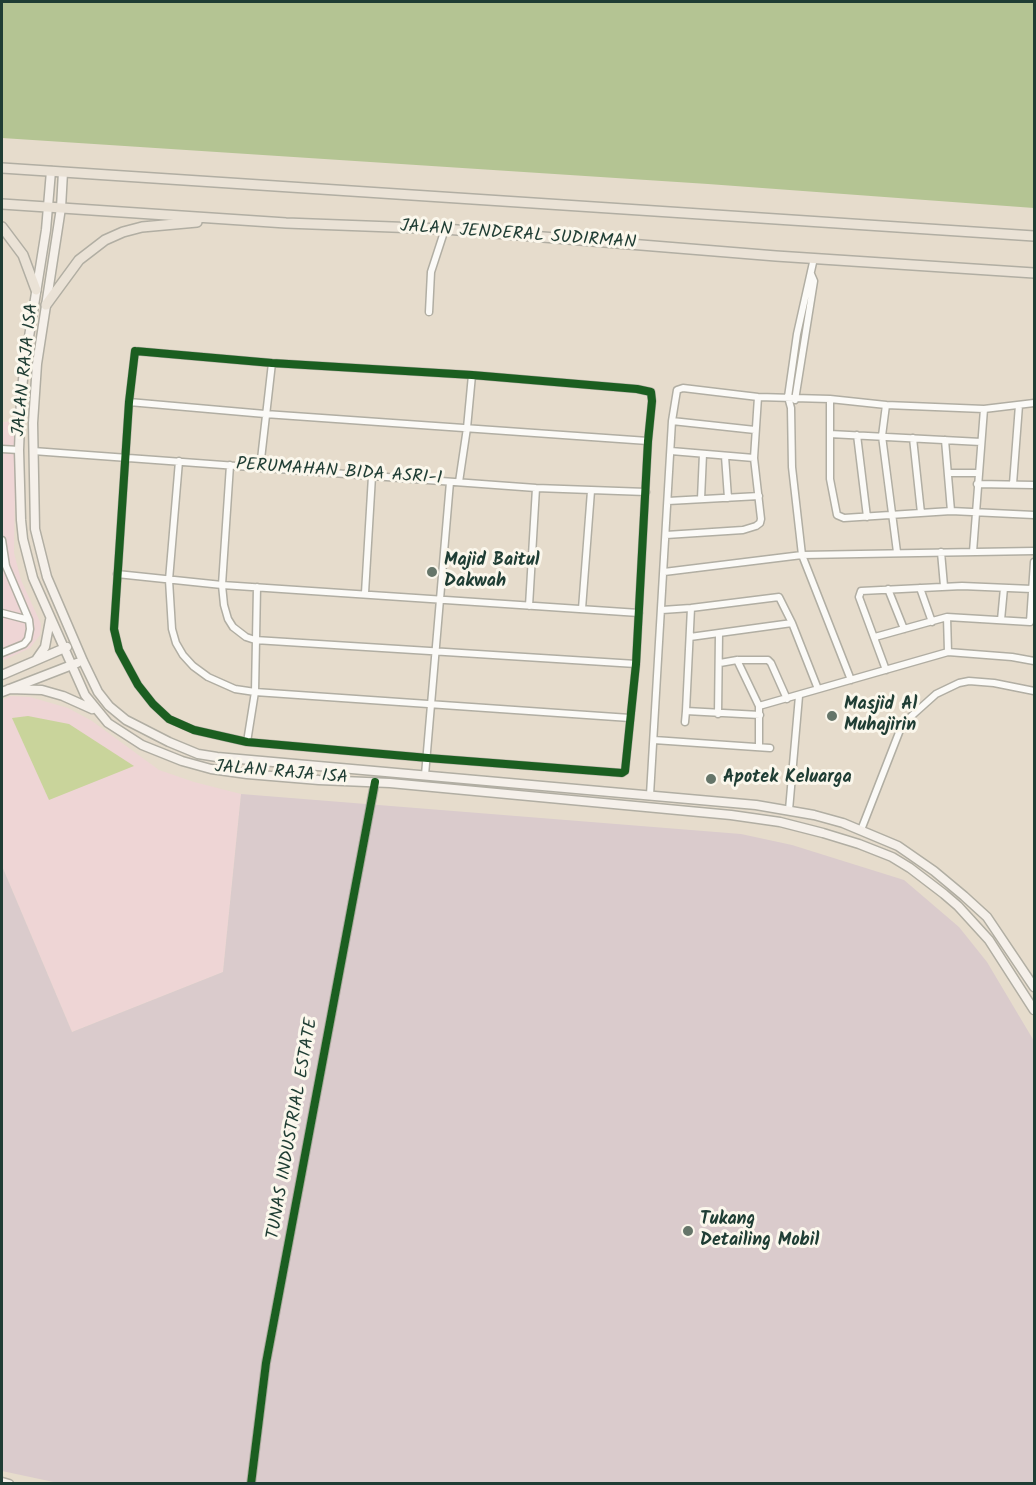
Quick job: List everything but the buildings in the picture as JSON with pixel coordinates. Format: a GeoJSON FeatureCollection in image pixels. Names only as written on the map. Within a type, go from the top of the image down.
{"type":"FeatureCollection","features":[{"type":"Feature","properties":{"kind":"highway","name":"JALAN JENDERAL SUDIRMAN"},"geometry":{"type":"LineString","coordinates":[[2,168],[1035,236]]}},
{"type":"Feature","properties":{"kind":"highway","name":"JALAN JENDERAL SUDIRMAN"},"geometry":{"type":"LineString","coordinates":[[2,204],[229,219],[445,229],[1035,273]]}},
{"type":"Feature","properties":{"kind":"highway"},"geometry":{"type":"LineString","coordinates":[[46,305],[79,260],[90,250],[123,231],[229,219]]}},
{"type":"Feature","properties":{"kind":"highway"},"geometry":{"type":"LineString","coordinates":[[2,227],[22,255],[36,290]]}},
{"type":"Feature","properties":{"kind":"main road","name":"JALAN RAJA ISA"},"geometry":{"type":"LineString","coordinates":[[51,171],[46,230],[25,362],[19,450],[21,520],[23,539],[33,578],[85,695],[108,723],[142,745],[182,761],[247,774],[375,782],[731,815],[780,822],[859,844],[892,857],[927,880],[958,906],[989,940],[1035,1010]]}},
{"type":"Feature","properties":{"kind":"main road","name":"JALAN RAJA ISA"},"geometry":{"type":"LineString","coordinates":[[63,172],[61,208],[37,364],[33,423],[35,529],[47,578],[98,692],[109,706],[126,720],[146,731],[184,749],[207,756],[241,761],[650,795],[789,810],[843,823],[898,846],[934,871],[987,917],[1035,987]]}},
{"type":"Feature","properties":{"kind":"main road"},"geometry":{"type":"LineString","coordinates":[[36,661],[45,646],[50,617]]}},
{"type":"Feature","properties":{"kind":"main road"},"geometry":{"type":"LineString","coordinates":[[2,675],[76,644]]}},
{"type":"Feature","properties":{"kind":"main road"},"geometry":{"type":"LineString","coordinates":[[5,691],[83,661]]}},
{"type":"Feature","properties":{"kind":"main road"},"geometry":{"type":"LineString","coordinates":[[5,691],[42,690],[83,704],[98,713]]}},
{"type":"Feature","properties":{"kind":"main road"},"geometry":{"type":"LineString","coordinates":[[375,782],[376,771]]}},
{"type":"Feature","properties":{"kind":"main road"},"geometry":{"type":"LineString","coordinates":[[927,880],[934,871]]}},
{"type":"Feature","properties":{"kind":"main road"},"geometry":{"type":"LineString","coordinates":[[2,1482],[9,1484]]}},
{"type":"Feature","properties":{"kind":"street"},"geometry":{"type":"LineString","coordinates":[[429,312],[431,273],[445,229]]}},
{"type":"Feature","properties":{"kind":"street"},"geometry":{"type":"LineString","coordinates":[[792,408],[796,398],[814,258]]}},
{"type":"Feature","properties":{"kind":"street"},"geometry":{"type":"LineString","coordinates":[[811,279],[788,397],[792,408],[792,467],[802,555],[851,680]]}},
{"type":"Feature","properties":{"kind":"street"},"geometry":{"type":"LineString","coordinates":[[135,351],[272,363],[472,375],[646,390],[652,394],[636,664],[627,767],[622,772],[247,742],[181,726],[169,719],[138,685],[119,650],[114,629],[129,402],[135,351]]}},
{"type":"Feature","properties":{"kind":"street"},"geometry":{"type":"LineString","coordinates":[[260,468],[272,363]]}},
{"type":"Feature","properties":{"kind":"street"},"geometry":{"type":"LineString","coordinates":[[792,369],[800,370]]}},
{"type":"Feature","properties":{"kind":"street"},"geometry":{"type":"LineString","coordinates":[[459,482],[472,375]]}},
{"type":"Feature","properties":{"kind":"street"},"geometry":{"type":"LineString","coordinates":[[650,795],[672,421],[676,393],[680,388],[758,397],[831,399],[886,405],[984,409],[1035,403]]}},
{"type":"Feature","properties":{"kind":"street"},"geometry":{"type":"LineString","coordinates":[[666,535],[743,530],[756,526],[761,519],[754,458],[758,397]]}},
{"type":"Feature","properties":{"kind":"street"},"geometry":{"type":"LineString","coordinates":[[831,399],[830,479],[835,513],[841,518],[951,511],[1035,515]]}},
{"type":"Feature","properties":{"kind":"street"},"geometry":{"type":"LineString","coordinates":[[129,402],[648,441]]}},
{"type":"Feature","properties":{"kind":"street"},"geometry":{"type":"LineString","coordinates":[[886,405],[882,436],[897,552]]}},
{"type":"Feature","properties":{"kind":"street"},"geometry":{"type":"LineString","coordinates":[[1013,484],[1020,405]]}},
{"type":"Feature","properties":{"kind":"street"},"geometry":{"type":"LineString","coordinates":[[973,552],[984,409]]}},
{"type":"Feature","properties":{"kind":"street"},"geometry":{"type":"LineString","coordinates":[[672,421],[756,430]]}},
{"type":"Feature","properties":{"kind":"street"},"geometry":{"type":"LineString","coordinates":[[830,434],[981,442]]}},
{"type":"Feature","properties":{"kind":"street"},"geometry":{"type":"LineString","coordinates":[[857,435],[867,517]]}},
{"type":"Feature","properties":{"kind":"street"},"geometry":{"type":"LineString","coordinates":[[913,438],[921,513]]}},
{"type":"Feature","properties":{"kind":"street"},"geometry":{"type":"LineString","coordinates":[[945,440],[951,511]]}},
{"type":"Feature","properties":{"kind":"street"},"geometry":{"type":"LineString","coordinates":[[2,449],[19,450]]}},
{"type":"Feature","properties":{"kind":"street","name":"PERUMAHAN BIDA ASRI-1"},"geometry":{"type":"LineString","coordinates":[[33,451],[536,488],[646,492]]}},
{"type":"Feature","properties":{"kind":"street"},"geometry":{"type":"LineString","coordinates":[[671,451],[754,458]]}},
{"type":"Feature","properties":{"kind":"street"},"geometry":{"type":"LineString","coordinates":[[701,499],[703,454]]}},
{"type":"Feature","properties":{"kind":"street"},"geometry":{"type":"LineString","coordinates":[[725,456],[728,498]]}},
{"type":"Feature","properties":{"kind":"street"},"geometry":{"type":"LineString","coordinates":[[179,461],[169,580],[172,629],[176,643],[183,654],[193,666],[208,677],[235,689],[255,692],[630,718]]}},
{"type":"Feature","properties":{"kind":"street"},"geometry":{"type":"LineString","coordinates":[[230,465],[222,585],[228,619],[240,633],[255,640],[636,664]]}},
{"type":"Feature","properties":{"kind":"street"},"geometry":{"type":"LineString","coordinates":[[948,473],[978,473]]}},
{"type":"Feature","properties":{"kind":"street"},"geometry":{"type":"LineString","coordinates":[[365,593],[372,476]]}},
{"type":"Feature","properties":{"kind":"street"},"geometry":{"type":"LineString","coordinates":[[425,775],[450,482]]}},
{"type":"Feature","properties":{"kind":"street"},"geometry":{"type":"LineString","coordinates":[[977,484],[1035,485]]}},
{"type":"Feature","properties":{"kind":"street"},"geometry":{"type":"LineString","coordinates":[[529,606],[536,488]]}},
{"type":"Feature","properties":{"kind":"street"},"geometry":{"type":"LineString","coordinates":[[582,609],[591,491]]}},
{"type":"Feature","properties":{"kind":"street"},"geometry":{"type":"LineString","coordinates":[[668,501],[759,496]]}},
{"type":"Feature","properties":{"kind":"street"},"geometry":{"type":"LineString","coordinates":[[2,540],[6,566],[29,620],[30,629],[28,639],[24,644],[2,653]]}},
{"type":"Feature","properties":{"kind":"street"},"geometry":{"type":"LineString","coordinates":[[664,572],[802,555],[1035,551]]}},
{"type":"Feature","properties":{"kind":"street"},"geometry":{"type":"LineString","coordinates":[[941,552],[945,586]]}},
{"type":"Feature","properties":{"kind":"street"},"geometry":{"type":"LineString","coordinates":[[875,637],[947,618],[1030,622],[1035,562]]}},
{"type":"Feature","properties":{"kind":"street"},"geometry":{"type":"LineString","coordinates":[[117,574],[222,585],[639,613]]}},
{"type":"Feature","properties":{"kind":"street"},"geometry":{"type":"LineString","coordinates":[[247,742],[255,692],[257,586]]}},
{"type":"Feature","properties":{"kind":"street"},"geometry":{"type":"LineString","coordinates":[[886,670],[859,597],[861,591],[945,586],[1032,590]]}},
{"type":"Feature","properties":{"kind":"street"},"geometry":{"type":"LineString","coordinates":[[920,588],[932,622]]}},
{"type":"Feature","properties":{"kind":"street"},"geometry":{"type":"LineString","coordinates":[[1001,620],[1004,588]]}},
{"type":"Feature","properties":{"kind":"street"},"geometry":{"type":"LineString","coordinates":[[888,589],[904,629]]}},
{"type":"Feature","properties":{"kind":"street"},"geometry":{"type":"LineString","coordinates":[[662,610],[778,596],[781,598],[818,689]]}},
{"type":"Feature","properties":{"kind":"street"},"geometry":{"type":"LineString","coordinates":[[685,722],[691,608]]}},
{"type":"Feature","properties":{"kind":"street"},"geometry":{"type":"LineString","coordinates":[[2,613],[29,620]]}},
{"type":"Feature","properties":{"kind":"street"},"geometry":{"type":"LineString","coordinates":[[947,618],[948,652]]}},
{"type":"Feature","properties":{"kind":"street"},"geometry":{"type":"LineString","coordinates":[[690,637],[792,624]]}},
{"type":"Feature","properties":{"kind":"street"},"geometry":{"type":"LineString","coordinates":[[718,714],[719,634]]}},
{"type":"Feature","properties":{"kind":"street"},"geometry":{"type":"LineString","coordinates":[[2,646],[9,650]]}},
{"type":"Feature","properties":{"kind":"street"},"geometry":{"type":"LineString","coordinates":[[759,706],[948,652],[1035,660]]}},
{"type":"Feature","properties":{"kind":"street"},"geometry":{"type":"LineString","coordinates":[[720,663],[737,660],[764,659],[770,661],[787,699]]}},
{"type":"Feature","properties":{"kind":"street"},"geometry":{"type":"LineString","coordinates":[[737,660],[759,706],[759,747]]}},
{"type":"Feature","properties":{"kind":"street"},"geometry":{"type":"LineString","coordinates":[[861,830],[900,730],[907,720],[936,694],[969,681],[1035,691]]}},
{"type":"Feature","properties":{"kind":"street"},"geometry":{"type":"LineString","coordinates":[[789,810],[799,696]]}},
{"type":"Feature","properties":{"kind":"street"},"geometry":{"type":"LineString","coordinates":[[686,711],[760,715]]}},
{"type":"Feature","properties":{"kind":"street"},"geometry":{"type":"LineString","coordinates":[[654,740],[770,748]]}},
{"type":"Feature","properties":{"kind":"street","name":"TUNAS INDUSTRIAL ESTATE"},"geometry":{"type":"LineString","coordinates":[[251,1484],[266,1363],[375,782]]}},
{"type":"Feature","properties":{"kind":"shaded area"},"geometry":{"type":"Polygon","coordinates":[[[16,421],[14,553],[21,580],[41,624],[40,635],[30,648],[2,661],[2,422],[16,421]]]}},
{"type":"Feature","properties":{"kind":"shaded area"},"geometry":{"type":"Polygon","coordinates":[[[11,696],[30,697],[68,708],[92,721],[159,770],[241,794],[223,972],[72,1032],[2,866],[2,700],[11,696]]]}},
{"type":"Feature","properties":{"kind":"shaded area"},"geometry":{"type":"Polygon","coordinates":[[[241,794],[741,834],[792,845],[904,880],[959,927],[987,962],[1034,1041],[1034,1483],[63,1484],[2,1471],[2,866],[72,1032],[223,972],[241,794]]]}},
{"type":"Feature","properties":{"kind":"green space"},"geometry":{"type":"Polygon","coordinates":[[[2,2],[1034,2],[1034,208],[708,184],[2,138],[2,2]]]}},
{"type":"Feature","properties":{"kind":"green space"},"geometry":{"type":"Polygon","coordinates":[[[28,716],[69,724],[134,766],[49,800],[12,718],[28,716]]]}},
{"type":"Feature","properties":{"kind":"cycle path"},"geometry":{"type":"LineString","coordinates":[[135,351],[272,363],[472,375],[651,392],[636,664],[625,771],[622,773],[247,742],[194,730],[169,719],[138,685],[119,650],[114,629],[129,402],[135,351]]}},
{"type":"Feature","properties":{"kind":"cycle path"},"geometry":{"type":"LineString","coordinates":[[251,1484],[266,1363],[375,782]]}},
{"type":"Feature","properties":{"kind":"place","name":"Majid Baitul Dakwah"},"geometry":{"type":"Point","coordinates":[432,572]}},
{"type":"Feature","properties":{"kind":"place","name":"Masjid Al Muhajirin"},"geometry":{"type":"Point","coordinates":[832,716]}},
{"type":"Feature","properties":{"kind":"place","name":"Apotek Keluarga"},"geometry":{"type":"Point","coordinates":[711,779]}},
{"type":"Feature","properties":{"kind":"place","name":"Tukang Detailing Mobil"},"geometry":{"type":"Point","coordinates":[688,1231]}}]}
